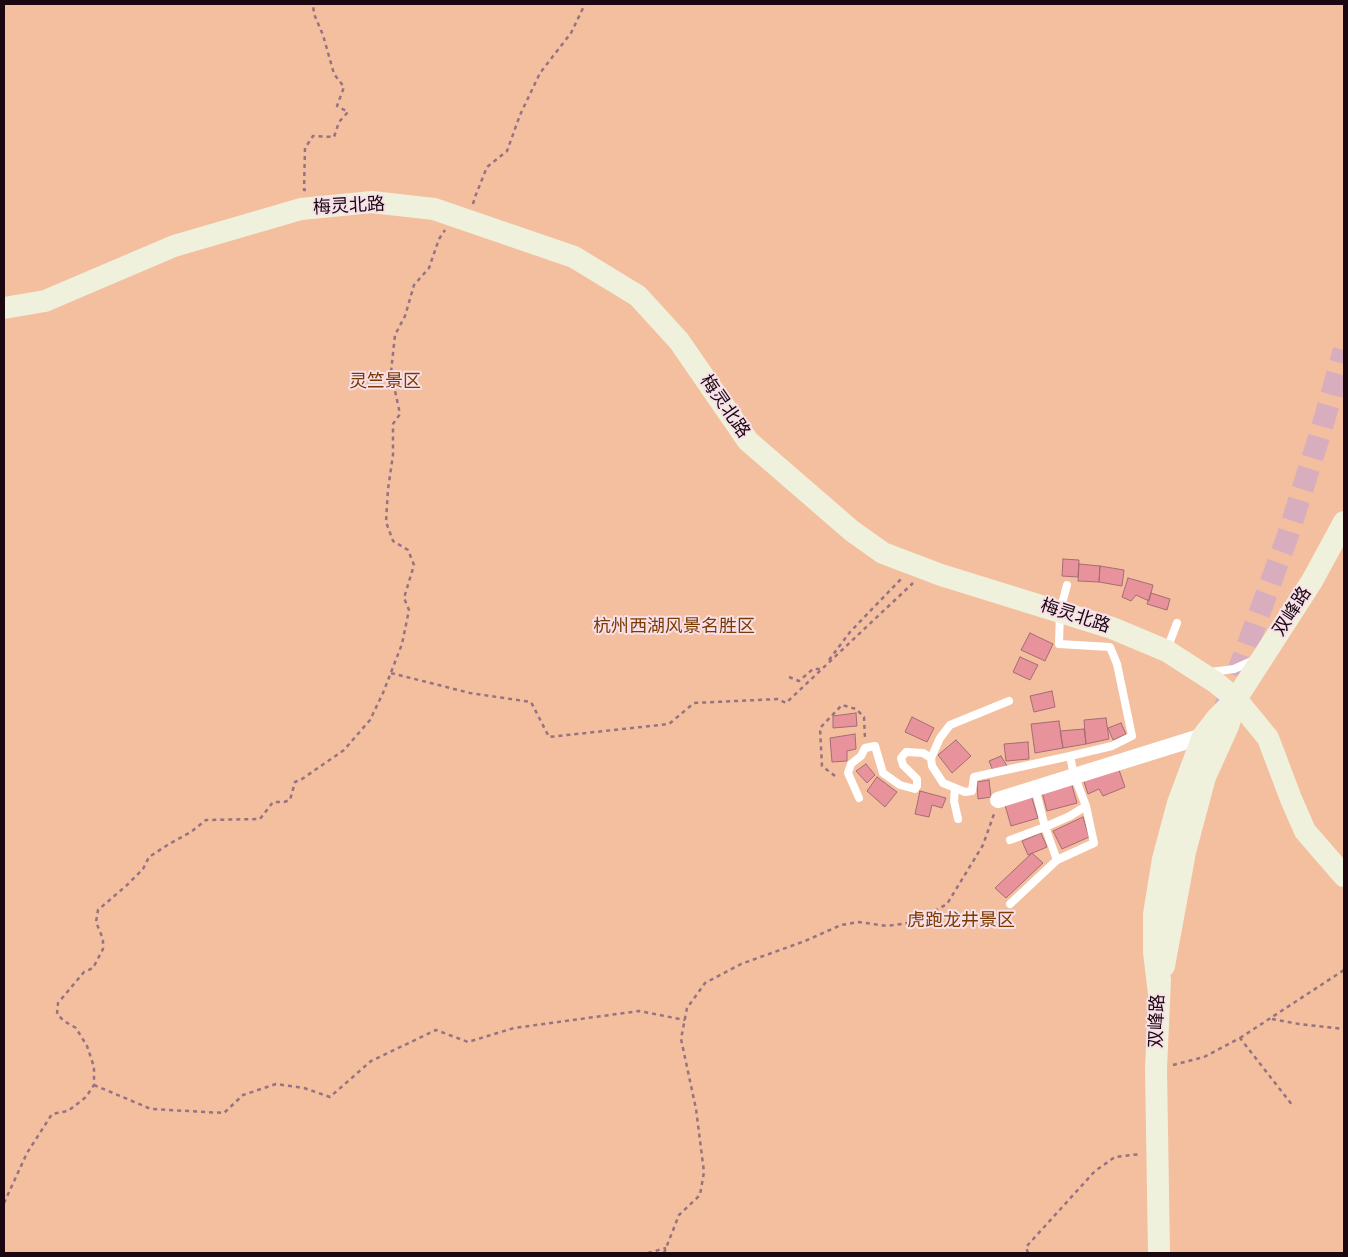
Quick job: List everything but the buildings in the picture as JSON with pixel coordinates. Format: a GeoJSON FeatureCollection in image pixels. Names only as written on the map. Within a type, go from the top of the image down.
{"type":"FeatureCollection","features":[{"type":"Feature","properties":{"kind":"main road","name":"梅灵北路"},"geometry":{"type":"LineString","coordinates":[[4,308],[45,301],[174,246],[301,209],[372,202],[434,208],[574,257],[638,296],[679,341],[748,442],[852,531],[883,553],[915,573],[1112,628],[1167,651],[1215,682],[1236,699],[1268,738],[1305,831],[1344,876]]}},
{"type":"Feature","properties":{"kind":"main road","name":"双峰路"},"geometry":{"type":"LineString","coordinates":[[1236,699],[1312,581],[1344,522]]}},
{"type":"Feature","properties":{"kind":"main road"},"geometry":{"type":"LineString","coordinates":[[1159,994],[1154,952],[1154,914],[1163,859],[1178,803],[1203,736],[1216,718],[1236,699]]}},
{"type":"Feature","properties":{"kind":"main road"},"geometry":{"type":"LineString","coordinates":[[1159,994],[1184,852],[1206,776],[1228,726],[1236,699]]}},
{"type":"Feature","properties":{"kind":"main road","name":"双峰路"},"geometry":{"type":"LineString","coordinates":[[1159,1252],[1156,1069],[1161,927],[1171,871],[1192,794]]}},
{"type":"Feature","properties":{"kind":"street"},"geometry":{"type":"LineString","coordinates":[[998,800],[1203,736]]}},
{"type":"Feature","properties":{"kind":"lane"},"geometry":{"type":"LineString","coordinates":[[1009,702],[950,725],[940,738],[931,758],[932,766],[943,783],[964,792],[972,790],[974,777],[1112,746],[1132,736],[1117,664],[1110,648],[1059,644],[1060,612],[1067,585]]}},
{"type":"Feature","properties":{"kind":"lane"},"geometry":{"type":"LineString","coordinates":[[1167,651],[1177,623]]}},
{"type":"Feature","properties":{"kind":"lane"},"geometry":{"type":"LineString","coordinates":[[1189,666],[1212,673],[1234,669],[1260,657],[1277,637]]}},
{"type":"Feature","properties":{"kind":"lane"},"geometry":{"type":"LineString","coordinates":[[859,798],[848,773],[850,764],[861,756],[865,748],[875,746],[883,773],[900,785],[915,789],[917,779],[903,765],[901,758],[906,752],[923,753],[931,758]]}},
{"type":"Feature","properties":{"kind":"lane"},"geometry":{"type":"LineString","coordinates":[[1010,904],[1057,860],[1094,843],[1086,806],[1074,775],[1070,756]]}},
{"type":"Feature","properties":{"kind":"lane"},"geometry":{"type":"LineString","coordinates":[[955,788],[954,801],[958,819]]}},
{"type":"Feature","properties":{"kind":"lane"},"geometry":{"type":"LineString","coordinates":[[1034,788],[1057,860]]}},
{"type":"Feature","properties":{"kind":"lane"},"geometry":{"type":"LineString","coordinates":[[1010,840],[1070,816],[1086,806]]}},
{"type":"Feature","properties":{"kind":"path"},"geometry":{"type":"LineString","coordinates":[[310,193],[304,190],[305,148],[313,136],[334,137],[339,122],[348,112],[337,106],[344,87],[334,74],[323,35],[314,14],[313,4]]}},
{"type":"Feature","properties":{"kind":"path"},"geometry":{"type":"LineString","coordinates":[[4,1203],[27,1153],[52,1114],[68,1111],[86,1097],[94,1085],[94,1067],[87,1046],[76,1028],[57,1014],[58,1003],[84,972],[93,968],[103,949],[103,939],[96,922],[98,910],[127,886],[143,868],[149,857],[191,832],[206,820],[260,819],[273,802],[290,800],[295,782],[344,750],[370,720],[384,693],[402,644],[409,610],[404,598],[414,565],[408,550],[393,541],[386,522],[388,490],[394,455],[393,424],[400,414],[391,372],[395,336],[405,316],[414,285],[429,268],[439,239],[448,225],[461,218],[475,197],[487,166],[507,151],[520,115],[540,73],[571,33],[585,4]]}},
{"type":"Feature","properties":{"kind":"path"},"geometry":{"type":"LineString","coordinates":[[391,673],[470,693],[530,702],[549,737],[669,724],[694,703],[778,699],[786,703],[915,573]]}},
{"type":"Feature","properties":{"kind":"path"},"geometry":{"type":"LineString","coordinates":[[789,677],[799,681],[813,669],[823,667],[850,632],[915,573]]}},
{"type":"Feature","properties":{"kind":"path"},"geometry":{"type":"LineString","coordinates":[[836,776],[822,766],[820,728],[842,705],[856,709],[864,717],[865,748]]}},
{"type":"Feature","properties":{"kind":"path"},"geometry":{"type":"LineString","coordinates":[[664,1253],[679,1215],[700,1195],[704,1172],[696,1109],[681,1039],[687,1008],[705,983],[741,964],[805,941],[841,925],[859,922],[887,926],[915,922],[947,904],[983,845],[998,800]]}},
{"type":"Feature","properties":{"kind":"path"},"geometry":{"type":"LineString","coordinates":[[1156,1069],[1204,1057],[1271,1019],[1344,970]]}},
{"type":"Feature","properties":{"kind":"path"},"geometry":{"type":"LineString","coordinates":[[94,1085],[151,1109],[224,1113],[243,1095],[276,1084],[304,1088],[330,1097],[371,1061],[436,1030],[468,1042],[514,1028],[639,1011],[684,1020]]}},
{"type":"Feature","properties":{"kind":"path"},"geometry":{"type":"LineString","coordinates":[[1271,1019],[1299,1024],[1344,1028]]}},
{"type":"Feature","properties":{"kind":"path"},"geometry":{"type":"LineString","coordinates":[[1240,1038],[1293,1106]]}},
{"type":"Feature","properties":{"kind":"path"},"geometry":{"type":"LineString","coordinates":[[1028,1253],[1026,1247],[1095,1171],[1115,1157],[1157,1152]]}},
{"type":"Feature","properties":{"kind":"path"},"geometry":{"type":"LineString","coordinates":[[648,1253],[666,1248]]}},
{"type":"Feature","properties":{"kind":"green space","name":"杭州西湖风景名胜区"},"geometry":{"type":"Polygon","coordinates":[[[4,4],[1344,4],[1344,1253],[4,1253],[4,4]]]}},
{"type":"Feature","properties":{"kind":"tunnel"},"geometry":{"type":"LineString","coordinates":[[1225,707],[1287,538],[1344,350]]}},
{"type":"Feature","properties":{"kind":"park label","name":"灵竺景区"},"geometry":{"type":"Point","coordinates":[385,383]}},
{"type":"Feature","properties":{"kind":"park label","name":"虎跑龙井景区"},"geometry":{"type":"Point","coordinates":[961,922]}}]}
